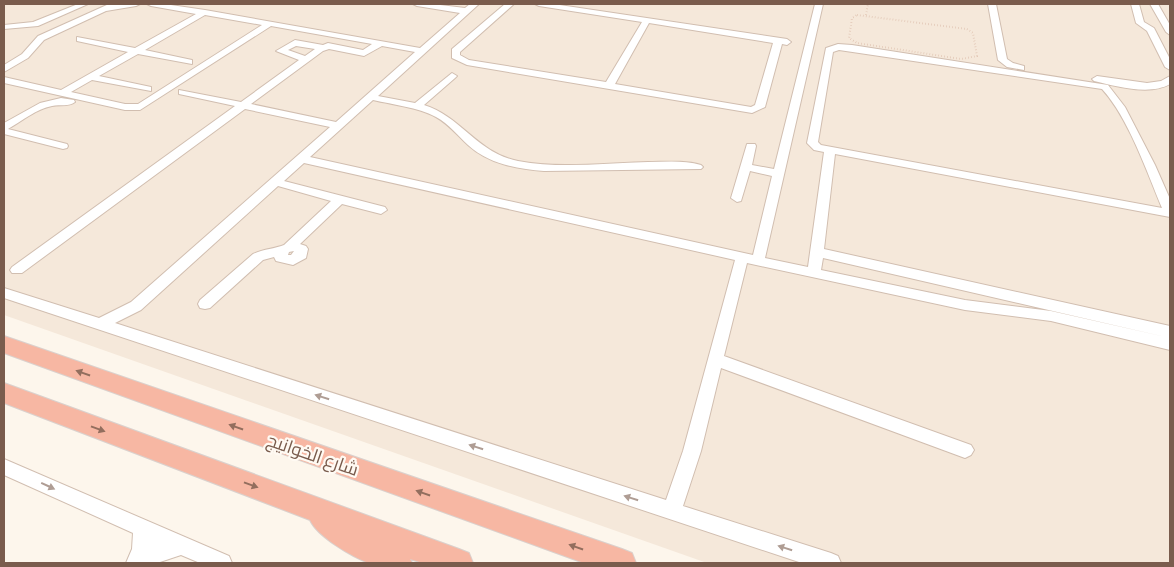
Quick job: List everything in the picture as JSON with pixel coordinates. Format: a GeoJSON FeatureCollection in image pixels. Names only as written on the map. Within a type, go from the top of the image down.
{"type":"FeatureCollection","features":[{"type":"Feature","properties":{"kind":"highway","name":"شارع الخوانيج"},"geometry":{"type":"LineString","coordinates":[[4,344],[622,563]]}},
{"type":"Feature","properties":{"kind":"highway"},"geometry":{"type":"LineString","coordinates":[[4,393],[459,563]]}},
{"type":"Feature","properties":{"kind":"highway"},"geometry":{"type":"LineString","coordinates":[[306,506],[337,531],[398,563]]}},
{"type":"Feature","properties":{"kind":"street"},"geometry":{"type":"LineString","coordinates":[[7,27],[48,20],[84,4]]}},
{"type":"Feature","properties":{"kind":"street"},"geometry":{"type":"LineString","coordinates":[[4,69],[21,58],[36,42],[45,36],[115,4]]}},
{"type":"Feature","properties":{"kind":"street"},"geometry":{"type":"LineString","coordinates":[[102,10],[136,4]]}},
{"type":"Feature","properties":{"kind":"street"},"geometry":{"type":"LineString","coordinates":[[151,4],[270,23],[422,51]]}},
{"type":"Feature","properties":{"kind":"street"},"geometry":{"type":"LineString","coordinates":[[417,4],[470,8]]}},
{"type":"Feature","properties":{"kind":"street"},"geometry":{"type":"LineString","coordinates":[[510,4],[455,51],[455,56],[467,62],[746,110],[757,109],[761,104],[783,41],[539,4]]}},
{"type":"Feature","properties":{"kind":"street"},"geometry":{"type":"LineString","coordinates":[[758,261],[819,4]]}},
{"type":"Feature","properties":{"kind":"street"},"geometry":{"type":"LineString","coordinates":[[992,4],[1002,58],[1010,65],[1149,86],[1162,86],[1170,79]]}},
{"type":"Feature","properties":{"kind":"street"},"geometry":{"type":"LineString","coordinates":[[1135,4],[1140,23],[1151,30],[1170,67]]}},
{"type":"Feature","properties":{"kind":"street"},"geometry":{"type":"LineString","coordinates":[[1154,4],[1170,32]]}},
{"type":"Feature","properties":{"kind":"street"},"geometry":{"type":"LineString","coordinates":[[100,324],[136,306],[470,8]]}},
{"type":"Feature","properties":{"kind":"street"},"geometry":{"type":"LineString","coordinates":[[62,93],[205,12]]}},
{"type":"Feature","properties":{"kind":"street"},"geometry":{"type":"LineString","coordinates":[[608,86],[648,20]]}},
{"type":"Feature","properties":{"kind":"street"},"geometry":{"type":"LineString","coordinates":[[4,80],[124,107],[140,107],[270,23]]}},
{"type":"Feature","properties":{"kind":"street"},"geometry":{"type":"LineString","coordinates":[[7,27],[45,36]]}},
{"type":"Feature","properties":{"kind":"street"},"geometry":{"type":"LineString","coordinates":[[80,39],[189,62]]}},
{"type":"Feature","properties":{"kind":"street"},"geometry":{"type":"LineString","coordinates":[[306,59],[280,51],[295,42],[364,53],[381,43]]}},
{"type":"Feature","properties":{"kind":"street"},"geometry":{"type":"LineString","coordinates":[[17,270],[322,47]]}},
{"type":"Feature","properties":{"kind":"street"},"geometry":{"type":"LineString","coordinates":[[833,47],[852,48],[1100,85],[1111,92],[1131,128],[1170,213],[818,148],[812,143],[828,51],[833,47]]}},
{"type":"Feature","properties":{"kind":"street"},"geometry":{"type":"LineString","coordinates":[[416,107],[452,76]]}},
{"type":"Feature","properties":{"kind":"street"},"geometry":{"type":"LineString","coordinates":[[92,77],[152,86],[137,96]]}},
{"type":"Feature","properties":{"kind":"street"},"geometry":{"type":"LineString","coordinates":[[182,92],[339,126]]}},
{"type":"Feature","properties":{"kind":"street"},"geometry":{"type":"LineString","coordinates":[[371,97],[416,107],[446,118],[479,149],[492,156],[525,166],[544,168],[667,165],[697,167]]}},
{"type":"Feature","properties":{"kind":"street"},"geometry":{"type":"LineString","coordinates":[[4,129],[44,104],[56,100],[100,109]]}},
{"type":"Feature","properties":{"kind":"street"},"geometry":{"type":"LineString","coordinates":[[4,129],[63,146]]}},
{"type":"Feature","properties":{"kind":"street"},"geometry":{"type":"LineString","coordinates":[[737,198],[751,146]]}},
{"type":"Feature","properties":{"kind":"street"},"geometry":{"type":"LineString","coordinates":[[814,273],[830,151]]}},
{"type":"Feature","properties":{"kind":"street"},"geometry":{"type":"LineString","coordinates":[[302,159],[814,273],[965,305],[1052,316],[1170,344]]}},
{"type":"Feature","properties":{"kind":"street"},"geometry":{"type":"LineString","coordinates":[[746,167],[779,174]]}},
{"type":"Feature","properties":{"kind":"street"},"geometry":{"type":"LineString","coordinates":[[276,182],[381,210]]}},
{"type":"Feature","properties":{"kind":"street"},"geometry":{"type":"LineString","coordinates":[[206,304],[258,257],[285,250],[340,199]]}},
{"type":"Feature","properties":{"kind":"street"},"geometry":{"type":"LineString","coordinates":[[818,252],[1170,332]]}},
{"type":"Feature","properties":{"kind":"street"},"geometry":{"type":"LineString","coordinates":[[672,511],[692,451],[742,257]]}},
{"type":"Feature","properties":{"kind":"street"},"geometry":{"type":"LineString","coordinates":[[4,293],[831,563]]}},
{"type":"Feature","properties":{"kind":"street"},"geometry":{"type":"LineString","coordinates":[[124,332],[126,324],[136,306]]}},
{"type":"Feature","properties":{"kind":"street"},"geometry":{"type":"LineString","coordinates":[[715,359],[965,450]]}},
{"type":"Feature","properties":{"kind":"street"},"geometry":{"type":"LineString","coordinates":[[4,466],[179,546],[222,563]]}},
{"type":"Feature","properties":{"kind":"street"},"geometry":{"type":"LineString","coordinates":[[136,563],[142,549],[142,529]]}},
{"type":"Feature","properties":{"kind":"street"},"geometry":{"type":"LineString","coordinates":[[141,563],[154,554],[179,546]]}},
{"type":"Feature","properties":{"kind":"path"},"geometry":{"type":"LineString","coordinates":[[866,15],[868,4]]}},
{"type":"Feature","properties":{"kind":"path"},"geometry":{"type":"LineString","coordinates":[[866,15],[967,29],[974,35],[977,56],[961,59],[853,42],[849,38],[852,18],[866,15]]}},
{"type":"Feature","properties":{"kind":"shaded area"},"geometry":{"type":"Polygon","coordinates":[[[4,4],[1170,4],[1170,563],[707,563],[4,315],[4,4]]]}}]}
